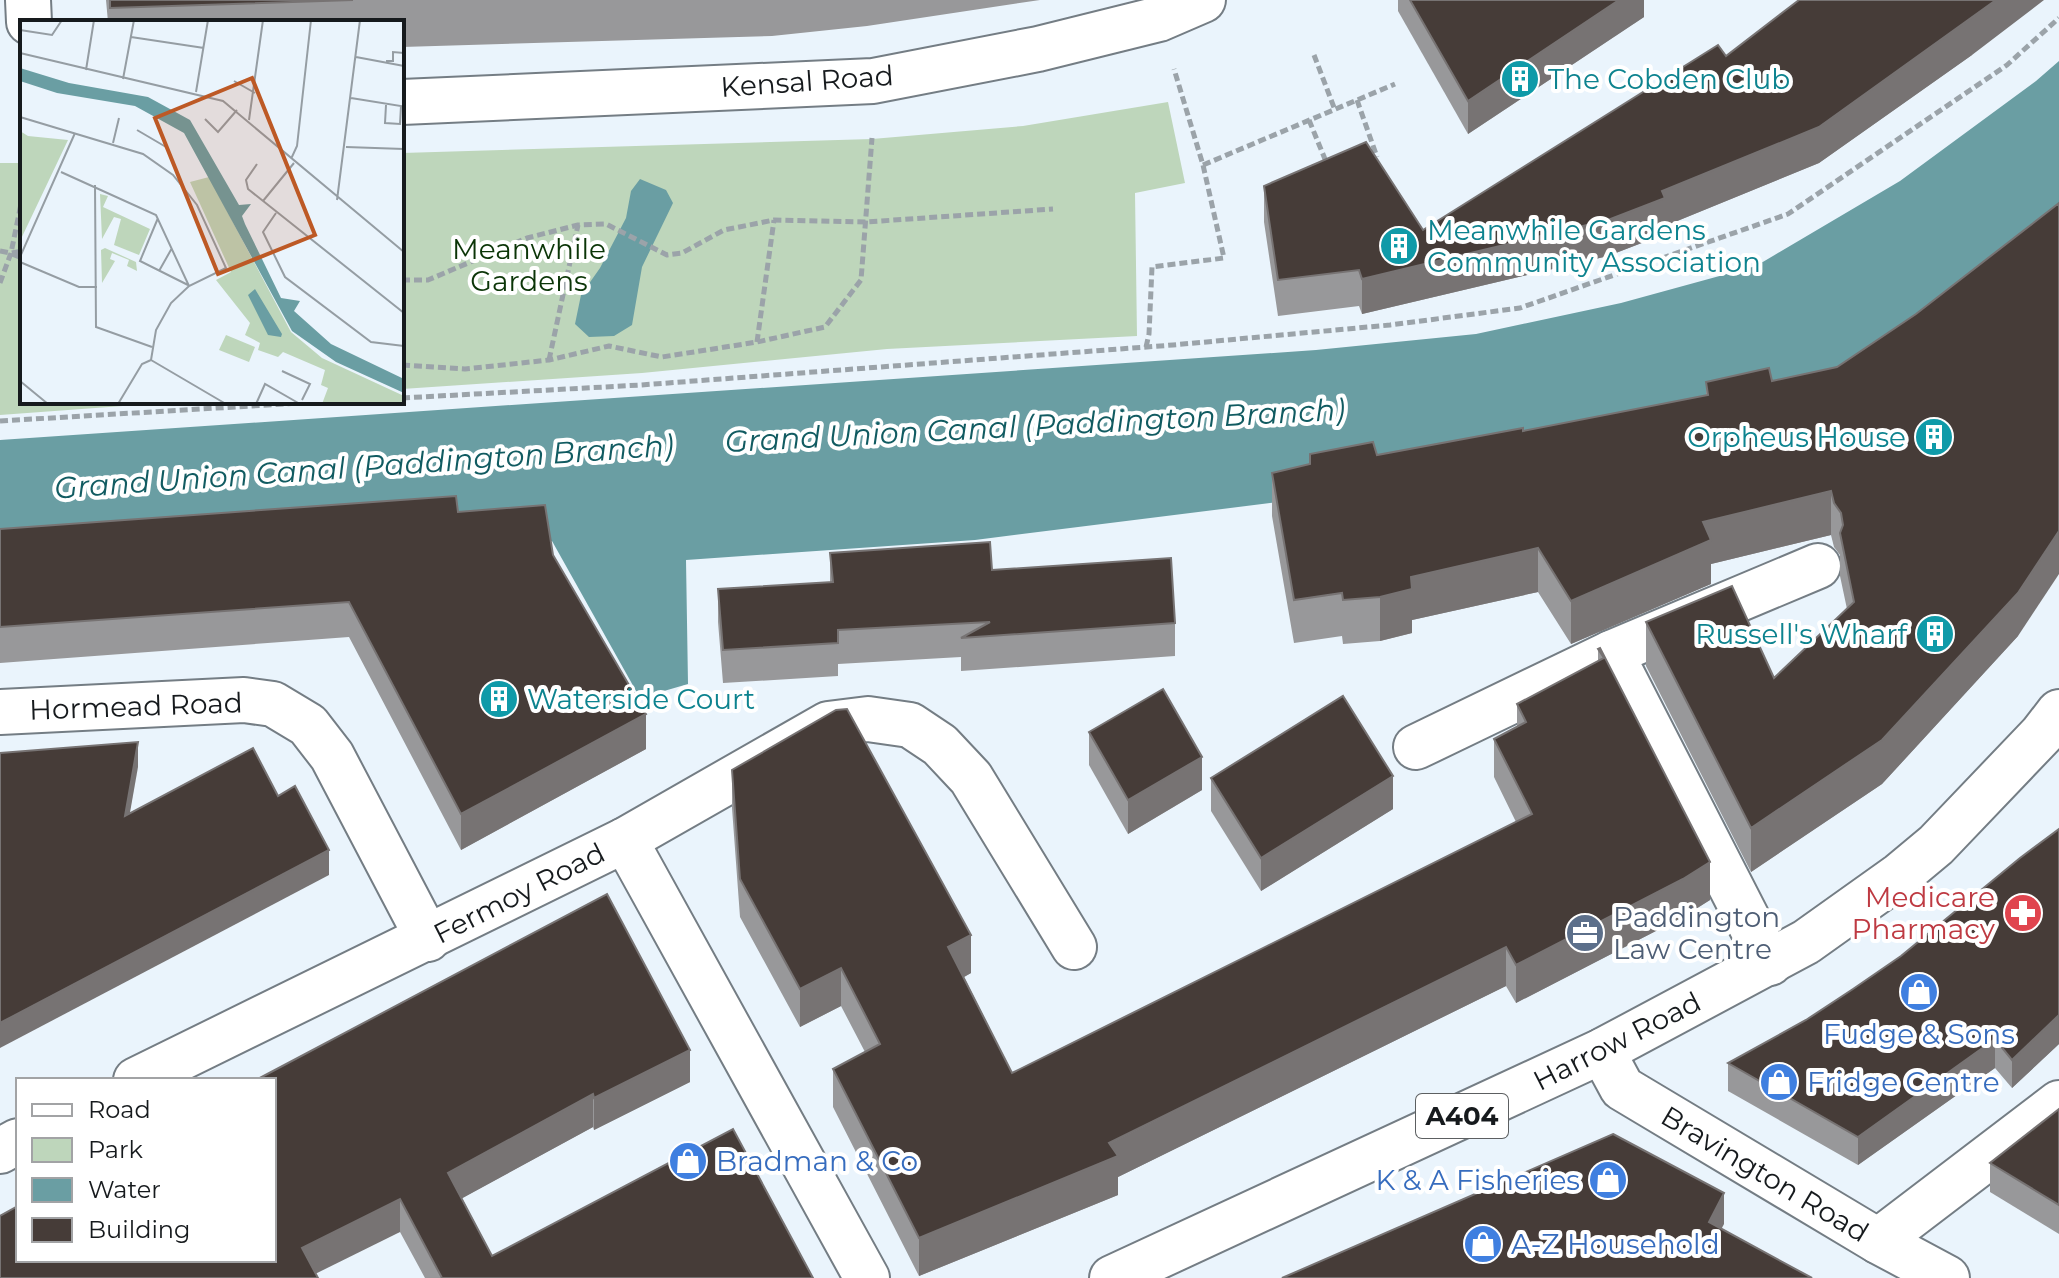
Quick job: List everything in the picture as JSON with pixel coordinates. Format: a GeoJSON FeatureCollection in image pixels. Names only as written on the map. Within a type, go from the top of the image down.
{"type":"FeatureCollection","features":[{"type":"Feature","properties":{"kind":"street"},"geometry":{"type":"LineString","coordinates":[[28,0],[29,20]]}},
{"type":"Feature","properties":{"kind":"street","name":"Kensal Road"},"geometry":{"type":"LineString","coordinates":[[404,102],[873,81],[1038,49],[1159,19],[1203,0]]}},
{"type":"Feature","properties":{"kind":"street"},"geometry":{"type":"LineString","coordinates":[[1416,747],[1611,653],[1818,566]]}},
{"type":"Feature","properties":{"kind":"street"},"geometry":{"type":"LineString","coordinates":[[1611,653],[1770,963]]}},
{"type":"Feature","properties":{"kind":"street","name":"Hormead Road"},"geometry":{"type":"LineString","coordinates":[[0,712],[244,700],[273,704],[308,725],[332,756],[428,939]]}},
{"type":"Feature","properties":{"kind":"street","name":"Harrow Road"},"geometry":{"type":"LineString","coordinates":[[1112,1278],[1602,1051],[1806,942],[1900,875],[1936,845],[2032,745],[2059,712]]}},
{"type":"Feature","properties":{"kind":"street"},"geometry":{"type":"LineString","coordinates":[[625,840],[828,724],[868,719],[910,725],[940,745],[971,778],[1074,947]]}},
{"type":"Feature","properties":{"kind":"street","name":"Fermoy Road"},"geometry":{"type":"LineString","coordinates":[[140,1078],[625,840],[867,1278]]}},
{"type":"Feature","properties":{"kind":"street","name":"Bravington Road"},"geometry":{"type":"LineString","coordinates":[[1602,1051],[1622,1088],[1878,1241],[1947,1278]]}},
{"type":"Feature","properties":{"kind":"street"},"geometry":{"type":"LineString","coordinates":[[1878,1241],[2059,1103]]}},
{"type":"Feature","properties":{"kind":"path"},"geometry":{"type":"LineString","coordinates":[[404,398],[641,385],[1146,347],[1390,325],[1520,308],[1788,214],[2007,65],[2059,18]]}},
{"type":"Feature","properties":{"kind":"path"},"geometry":{"type":"LineString","coordinates":[[1146,347],[1152,267],[1224,258],[1203,165],[1159,19]]}},
{"type":"Feature","properties":{"kind":"path"},"geometry":{"type":"LineString","coordinates":[[1314,55],[1335,110]]}},
{"type":"Feature","properties":{"kind":"path"},"geometry":{"type":"LineString","coordinates":[[404,365],[465,369],[549,360],[609,346],[662,357],[757,342],[825,327],[861,280],[872,139],[873,81]]}},
{"type":"Feature","properties":{"kind":"path"},"geometry":{"type":"LineString","coordinates":[[1203,165],[1395,84]]}},
{"type":"Feature","properties":{"kind":"path"},"geometry":{"type":"LineString","coordinates":[[1357,100],[1377,157]]}},
{"type":"Feature","properties":{"kind":"path"},"geometry":{"type":"LineString","coordinates":[[1309,120],[1329,169]]}},
{"type":"Feature","properties":{"kind":"path"},"geometry":{"type":"LineString","coordinates":[[0,283],[11,253],[20,209]]}},
{"type":"Feature","properties":{"kind":"path"},"geometry":{"type":"LineString","coordinates":[[404,280],[428,280],[527,238],[578,225],[606,224],[667,255],[682,253],[724,230],[774,220],[866,222],[1053,209]]}},
{"type":"Feature","properties":{"kind":"path"},"geometry":{"type":"LineString","coordinates":[[757,342],[774,220]]}},
{"type":"Feature","properties":{"kind":"path"},"geometry":{"type":"LineString","coordinates":[[549,360],[578,225]]}},
{"type":"Feature","properties":{"kind":"path"},"geometry":{"type":"LineString","coordinates":[[0,251],[20,257]]}},
{"type":"Feature","properties":{"kind":"path"},"geometry":{"type":"LineString","coordinates":[[11,253],[20,251]]}},
{"type":"Feature","properties":{"kind":"path"},"geometry":{"type":"LineString","coordinates":[[151,411],[157,404]]}},
{"type":"Feature","properties":{"kind":"path"},"geometry":{"type":"LineString","coordinates":[[0,421],[281,404]]}},
{"type":"Feature","properties":{"kind":"green space","name":"Meanwhile Gardens"},"geometry":{"type":"Polygon","coordinates":[[[1168,102],[1185,183],[1135,193],[1137,336],[887,349],[642,373],[404,389],[404,153],[872,139],[1023,126],[1168,102]]]}},
{"type":"Feature","properties":{"kind":"green space"},"geometry":{"type":"Polygon","coordinates":[[[0,163],[20,163],[20,404],[150,404],[0,415],[0,163]]]}},
{"type":"Feature","properties":{"kind":"water","name":"Grand Union Canal (Paddington Branch)"},"geometry":{"type":"Polygon","coordinates":[[[2059,61],[2059,247],[1916,358],[1310,498],[975,540],[686,560],[688,684],[640,698],[552,541],[0,565],[0,440],[1316,350],[1476,334],[1621,303],[1756,266],[1900,181],[2059,61]]]}},
{"type":"Feature","properties":{"kind":"water"},"geometry":{"type":"Polygon","coordinates":[[[640,179],[666,190],[673,203],[642,267],[632,325],[614,336],[589,337],[575,324],[581,295],[600,268],[626,218],[631,191],[640,179]]]}},
{"type":"Feature","properties":{"kind":"building"},"geometry":{"type":"Polygon","coordinates":[[[110,0],[353,0],[110,8],[110,0]]]}},
{"type":"Feature","properties":{"kind":"building"},"geometry":{"type":"Polygon","coordinates":[[[1410,0],[1619,0],[1468,101],[1410,0]]]}},
{"type":"Feature","properties":{"kind":"building"},"geometry":{"type":"Polygon","coordinates":[[[1799,0],[1996,0],[1819,127],[1662,191],[1665,198],[1608,220],[1362,279],[1359,270],[1278,280],[1264,186],[1366,142],[1423,230],[1718,45],[1726,56],[1799,0]]]}},
{"type":"Feature","properties":{"kind":"building"},"geometry":{"type":"Polygon","coordinates":[[[2059,203],[2059,531],[2018,593],[1882,740],[1751,828],[1646,622],[1732,586],[1774,678],[1854,602],[1840,533],[1843,525],[1841,513],[1831,491],[1703,522],[1711,540],[1571,601],[1538,548],[1411,577],[1412,589],[1380,597],[1343,600],[1342,593],[1294,600],[1272,473],[1310,464],[1310,454],[1373,442],[1377,455],[1523,428],[1523,431],[1708,395],[1706,382],[1769,368],[1772,381],[1837,367],[1916,314],[2059,203]]]}},
{"type":"Feature","properties":{"kind":"building"},"geometry":{"type":"Polygon","coordinates":[[[456,496],[458,512],[545,505],[553,555],[646,714],[461,814],[349,602],[0,627],[0,529],[456,496]]]}},
{"type":"Feature","properties":{"kind":"building"},"geometry":{"type":"Polygon","coordinates":[[[990,542],[992,570],[1171,558],[1175,623],[961,638],[990,622],[838,630],[838,643],[723,650],[718,589],[833,582],[830,553],[990,542]]]}},
{"type":"Feature","properties":{"kind":"building"},"geometry":{"type":"Polygon","coordinates":[[[1600,648],[1710,862],[1516,965],[1506,947],[1109,1143],[1118,1156],[919,1238],[833,1069],[880,1044],[841,968],[800,989],[740,879],[732,770],[836,710],[847,709],[971,935],[948,947],[1012,1073],[1532,814],[1494,739],[1526,722],[1517,704],[1604,658],[1600,648]]]}},
{"type":"Feature","properties":{"kind":"building"},"geometry":{"type":"Polygon","coordinates":[[[1163,689],[1202,757],[1128,800],[1089,732],[1163,689]]]}},
{"type":"Feature","properties":{"kind":"building"},"geometry":{"type":"Polygon","coordinates":[[[1343,696],[1393,776],[1261,858],[1211,778],[1343,696]]]}},
{"type":"Feature","properties":{"kind":"building"},"geometry":{"type":"Polygon","coordinates":[[[138,742],[125,816],[253,748],[278,796],[295,786],[329,850],[0,1023],[0,753],[138,742]]]}},
{"type":"Feature","properties":{"kind":"building"},"geometry":{"type":"Polygon","coordinates":[[[2059,829],[2059,1015],[2012,1060],[1995,1039],[1858,1137],[1728,1063],[1806,1020],[1901,956],[2059,829]]]}},
{"type":"Feature","properties":{"kind":"building"},"geometry":{"type":"Polygon","coordinates":[[[607,894],[690,1050],[594,1098],[593,1094],[448,1173],[492,1256],[733,1129],[813,1278],[442,1278],[400,1199],[302,1248],[318,1278],[0,1278],[0,1216],[16,1207],[16,1262],[276,1262],[276,1078],[260,1078],[607,894]]]}},
{"type":"Feature","properties":{"kind":"building"},"geometry":{"type":"Polygon","coordinates":[[[2059,1109],[2059,1205],[1990,1163],[2059,1109]]]}},
{"type":"Feature","properties":{"kind":"building"},"geometry":{"type":"Polygon","coordinates":[[[1613,1134],[1724,1193],[1709,1222],[1812,1278],[1282,1278],[1613,1134]]]}},
{"type":"Feature","properties":{"kind":"place","name":"The Cobden Club"},"geometry":{"type":"Point","coordinates":[1520,79]}},
{"type":"Feature","properties":{"kind":"place","name":"Meanwhile Gardens Community Association"},"geometry":{"type":"Point","coordinates":[1399,246]}},
{"type":"Feature","properties":{"kind":"place","name":"Orpheus House"},"geometry":{"type":"Point","coordinates":[1934,437]}},
{"type":"Feature","properties":{"kind":"place","name":"Russell's Wharf"},"geometry":{"type":"Point","coordinates":[1935,634]}},
{"type":"Feature","properties":{"kind":"place","name":"Waterside Court"},"geometry":{"type":"Point","coordinates":[499,699]}},
{"type":"Feature","properties":{"kind":"place","name":"Medicare Pharmacy"},"geometry":{"type":"Point","coordinates":[2023,913]}},
{"type":"Feature","properties":{"kind":"place","name":"Paddington Law Centre"},"geometry":{"type":"Point","coordinates":[1585,933]}},
{"type":"Feature","properties":{"kind":"place","name":"Fudge & Sons"},"geometry":{"type":"Point","coordinates":[1919,992]}},
{"type":"Feature","properties":{"kind":"place","name":"Fridge Centre"},"geometry":{"type":"Point","coordinates":[1779,1082]}},
{"type":"Feature","properties":{"kind":"place","name":"Bradman & Co"},"geometry":{"type":"Point","coordinates":[688,1161]}},
{"type":"Feature","properties":{"kind":"place","name":"K & A Fisheries"},"geometry":{"type":"Point","coordinates":[1608,1180]}},
{"type":"Feature","properties":{"kind":"place","name":"A-Z Household"},"geometry":{"type":"Point","coordinates":[1483,1244]}}]}
